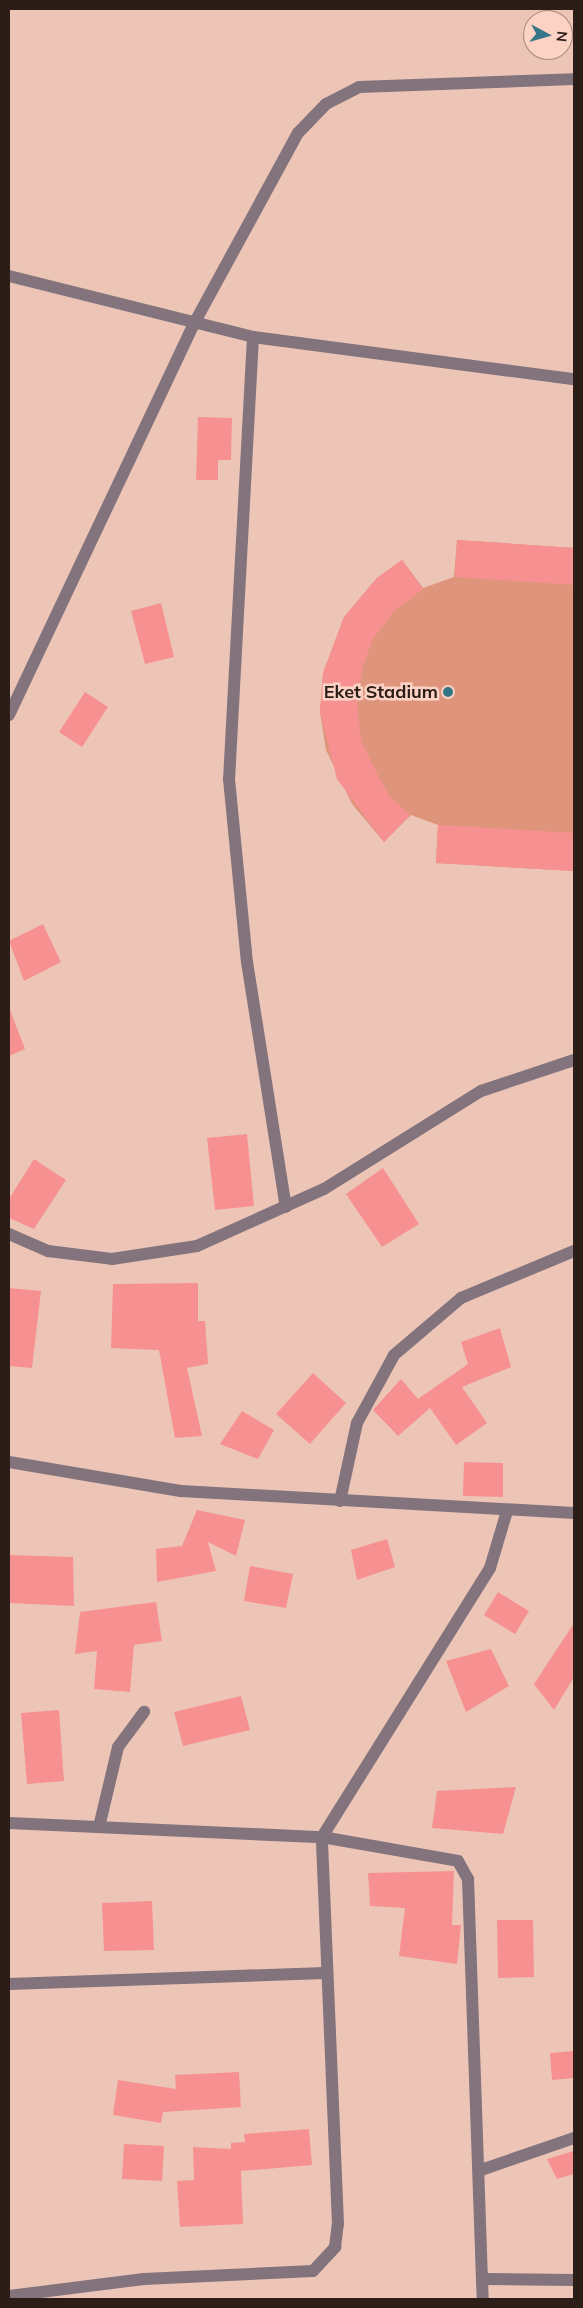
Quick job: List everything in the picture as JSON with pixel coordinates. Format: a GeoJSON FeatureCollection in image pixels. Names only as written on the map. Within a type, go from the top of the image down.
{"type":"FeatureCollection","features":[{"type":"Feature","properties":{"kind":"street"},"geometry":{"type":"LineString","coordinates":[[9,715],[196,320],[298,133],[326,104],[359,87],[574,79]]}},
{"type":"Feature","properties":{"kind":"street"},"geometry":{"type":"LineString","coordinates":[[9,276],[196,320],[253,337],[574,379]]}},
{"type":"Feature","properties":{"kind":"street"},"geometry":{"type":"LineString","coordinates":[[253,337],[229,779],[247,962],[286,1207]]}},
{"type":"Feature","properties":{"kind":"street"},"geometry":{"type":"LineString","coordinates":[[9,1234],[48,1251],[112,1259],[164,1254],[197,1246],[324,1189],[481,1091],[574,1060]]}},
{"type":"Feature","properties":{"kind":"street"},"geometry":{"type":"LineString","coordinates":[[340,1501],[357,1423],[394,1355],[461,1298],[574,1251]]}},
{"type":"Feature","properties":{"kind":"street"},"geometry":{"type":"LineString","coordinates":[[9,1462],[181,1491],[507,1511],[574,1513]]}},
{"type":"Feature","properties":{"kind":"street"},"geometry":{"type":"LineString","coordinates":[[9,2296],[144,2279],[313,2271],[323,2265],[335,2246],[338,2224],[325,1974],[322,1837],[490,1568],[507,1511]]}},
{"type":"Feature","properties":{"kind":"street"},"geometry":{"type":"LineString","coordinates":[[99,1827],[118,1747],[144,1712]]}},
{"type":"Feature","properties":{"kind":"street"},"geometry":{"type":"LineString","coordinates":[[9,1822],[322,1837],[440,1854],[458,1861],[468,1879],[481,2170],[483,2299]]}},
{"type":"Feature","properties":{"kind":"street"},"geometry":{"type":"LineString","coordinates":[[9,1984],[325,1974]]}},
{"type":"Feature","properties":{"kind":"street"},"geometry":{"type":"LineString","coordinates":[[481,2170],[574,2138]]}},
{"type":"Feature","properties":{"kind":"street"},"geometry":{"type":"LineString","coordinates":[[483,2279],[574,2280]]}},
{"type":"Feature","properties":{"kind":"shaded area","name":"Eket Stadium"},"geometry":{"type":"Polygon","coordinates":[[[457,540],[574,548],[574,871],[436,863],[438,825],[411,815],[384,842],[352,804],[326,750],[320,712],[323,673],[344,617],[377,578],[402,560],[423,588],[454,577],[457,540]]]}},
{"type":"Feature","properties":{"kind":"building"},"geometry":{"type":"Polygon","coordinates":[[[198,417],[232,418],[231,460],[218,460],[218,480],[196,480],[198,417]]]}},
{"type":"Feature","properties":{"kind":"building"},"geometry":{"type":"Polygon","coordinates":[[[457,540],[574,548],[574,585],[455,577],[457,540]]]}},
{"type":"Feature","properties":{"kind":"building"},"geometry":{"type":"Polygon","coordinates":[[[402,560],[423,589],[394,611],[373,639],[362,669],[357,703],[361,740],[375,770],[390,797],[410,815],[384,842],[337,779],[320,712],[323,673],[344,617],[377,578],[402,560]]]}},
{"type":"Feature","properties":{"kind":"building"},"geometry":{"type":"Polygon","coordinates":[[[161,603],[174,657],[145,664],[131,611],[161,603]]]}},
{"type":"Feature","properties":{"kind":"building"},"geometry":{"type":"Polygon","coordinates":[[[85,692],[108,707],[82,747],[59,732],[85,692]]]}},
{"type":"Feature","properties":{"kind":"building"},"geometry":{"type":"Polygon","coordinates":[[[438,825],[574,833],[574,871],[436,863],[438,825]]]}},
{"type":"Feature","properties":{"kind":"building"},"geometry":{"type":"Polygon","coordinates":[[[43,924],[61,962],[24,981],[9,941],[43,924]]]}},
{"type":"Feature","properties":{"kind":"building"},"geometry":{"type":"Polygon","coordinates":[[[9,1011],[25,1049],[9,1056],[9,1011]]]}},
{"type":"Feature","properties":{"kind":"building"},"geometry":{"type":"Polygon","coordinates":[[[247,1134],[254,1206],[215,1210],[207,1138],[247,1134]]]}},
{"type":"Feature","properties":{"kind":"building"},"geometry":{"type":"Polygon","coordinates":[[[34,1159],[66,1180],[34,1229],[9,1218],[9,1199],[34,1159]]]}},
{"type":"Feature","properties":{"kind":"building"},"geometry":{"type":"Polygon","coordinates":[[[383,1168],[419,1224],[382,1247],[346,1194],[383,1168]]]}},
{"type":"Feature","properties":{"kind":"building"},"geometry":{"type":"Polygon","coordinates":[[[198,1283],[198,1321],[205,1321],[208,1364],[187,1368],[202,1436],[175,1438],[159,1350],[111,1348],[113,1284],[198,1283]]]}},
{"type":"Feature","properties":{"kind":"building"},"geometry":{"type":"Polygon","coordinates":[[[9,1288],[41,1291],[32,1368],[9,1366],[9,1288]]]}},
{"type":"Feature","properties":{"kind":"building"},"geometry":{"type":"Polygon","coordinates":[[[500,1328],[511,1367],[462,1387],[487,1423],[456,1445],[430,1408],[398,1436],[373,1410],[401,1379],[418,1399],[468,1364],[461,1342],[500,1328]]]}},
{"type":"Feature","properties":{"kind":"building"},"geometry":{"type":"Polygon","coordinates":[[[313,1373],[346,1403],[310,1444],[276,1414],[313,1373]]]}},
{"type":"Feature","properties":{"kind":"building"},"geometry":{"type":"Polygon","coordinates":[[[242,1411],[274,1430],[258,1459],[220,1444],[242,1411]]]}},
{"type":"Feature","properties":{"kind":"building"},"geometry":{"type":"Polygon","coordinates":[[[464,1462],[503,1463],[503,1497],[463,1496],[464,1462]]]}},
{"type":"Feature","properties":{"kind":"building"},"geometry":{"type":"Polygon","coordinates":[[[197,1510],[245,1520],[236,1556],[208,1542],[216,1571],[157,1582],[156,1549],[182,1546],[197,1510]]]}},
{"type":"Feature","properties":{"kind":"building"},"geometry":{"type":"Polygon","coordinates":[[[387,1539],[395,1567],[357,1580],[351,1550],[387,1539]]]}},
{"type":"Feature","properties":{"kind":"building"},"geometry":{"type":"Polygon","coordinates":[[[9,1555],[73,1557],[74,1606],[9,1603],[9,1555]]]}},
{"type":"Feature","properties":{"kind":"building"},"geometry":{"type":"Polygon","coordinates":[[[250,1566],[293,1574],[286,1608],[244,1601],[250,1566]]]}},
{"type":"Feature","properties":{"kind":"building"},"geometry":{"type":"Polygon","coordinates":[[[498,1592],[529,1611],[515,1634],[484,1615],[498,1592]]]}},
{"type":"Feature","properties":{"kind":"building"},"geometry":{"type":"Polygon","coordinates":[[[156,1602],[162,1641],[134,1645],[130,1692],[94,1689],[97,1651],[75,1654],[80,1612],[156,1602]]]}},
{"type":"Feature","properties":{"kind":"building"},"geometry":{"type":"Polygon","coordinates":[[[574,1623],[574,1677],[554,1710],[534,1684],[574,1623]]]}},
{"type":"Feature","properties":{"kind":"building"},"geometry":{"type":"Polygon","coordinates":[[[491,1649],[509,1686],[466,1712],[446,1661],[491,1649]]]}},
{"type":"Feature","properties":{"kind":"building"},"geometry":{"type":"Polygon","coordinates":[[[241,1696],[250,1730],[183,1746],[174,1712],[241,1696]]]}},
{"type":"Feature","properties":{"kind":"building"},"geometry":{"type":"Polygon","coordinates":[[[59,1710],[64,1781],[27,1784],[21,1713],[59,1710]]]}},
{"type":"Feature","properties":{"kind":"building"},"geometry":{"type":"Polygon","coordinates":[[[516,1787],[503,1834],[432,1828],[437,1791],[516,1787]]]}},
{"type":"Feature","properties":{"kind":"building"},"geometry":{"type":"Polygon","coordinates":[[[454,1871],[452,1925],[461,1925],[457,1964],[399,1956],[405,1908],[370,1906],[368,1873],[454,1871]]]}},
{"type":"Feature","properties":{"kind":"building"},"geometry":{"type":"Polygon","coordinates":[[[152,1901],[154,1950],[104,1951],[102,1903],[152,1901]]]}},
{"type":"Feature","properties":{"kind":"building"},"geometry":{"type":"Polygon","coordinates":[[[497,1920],[533,1920],[534,1977],[498,1978],[497,1920]]]}},
{"type":"Feature","properties":{"kind":"building"},"geometry":{"type":"Polygon","coordinates":[[[574,2051],[574,2078],[552,2080],[550,2053],[574,2051]]]}},
{"type":"Feature","properties":{"kind":"building"},"geometry":{"type":"Polygon","coordinates":[[[239,2072],[241,2107],[163,2112],[161,2123],[113,2115],[118,2080],[176,2089],[175,2075],[239,2072]]]}},
{"type":"Feature","properties":{"kind":"building"},"geometry":{"type":"Polygon","coordinates":[[[309,2129],[312,2165],[241,2171],[243,2224],[180,2227],[177,2181],[194,2180],[193,2147],[231,2149],[231,2143],[245,2142],[244,2134],[309,2129]]]}},
{"type":"Feature","properties":{"kind":"building"},"geometry":{"type":"Polygon","coordinates":[[[124,2144],[164,2146],[162,2181],[122,2179],[124,2144]]]}},
{"type":"Feature","properties":{"kind":"building"},"geometry":{"type":"Polygon","coordinates":[[[574,2151],[574,2174],[557,2179],[547,2159],[574,2151]]]}},
{"type":"Feature","properties":{"kind":"place","name":"Eket Stadium"},"geometry":{"type":"Point","coordinates":[448,692]}}]}
